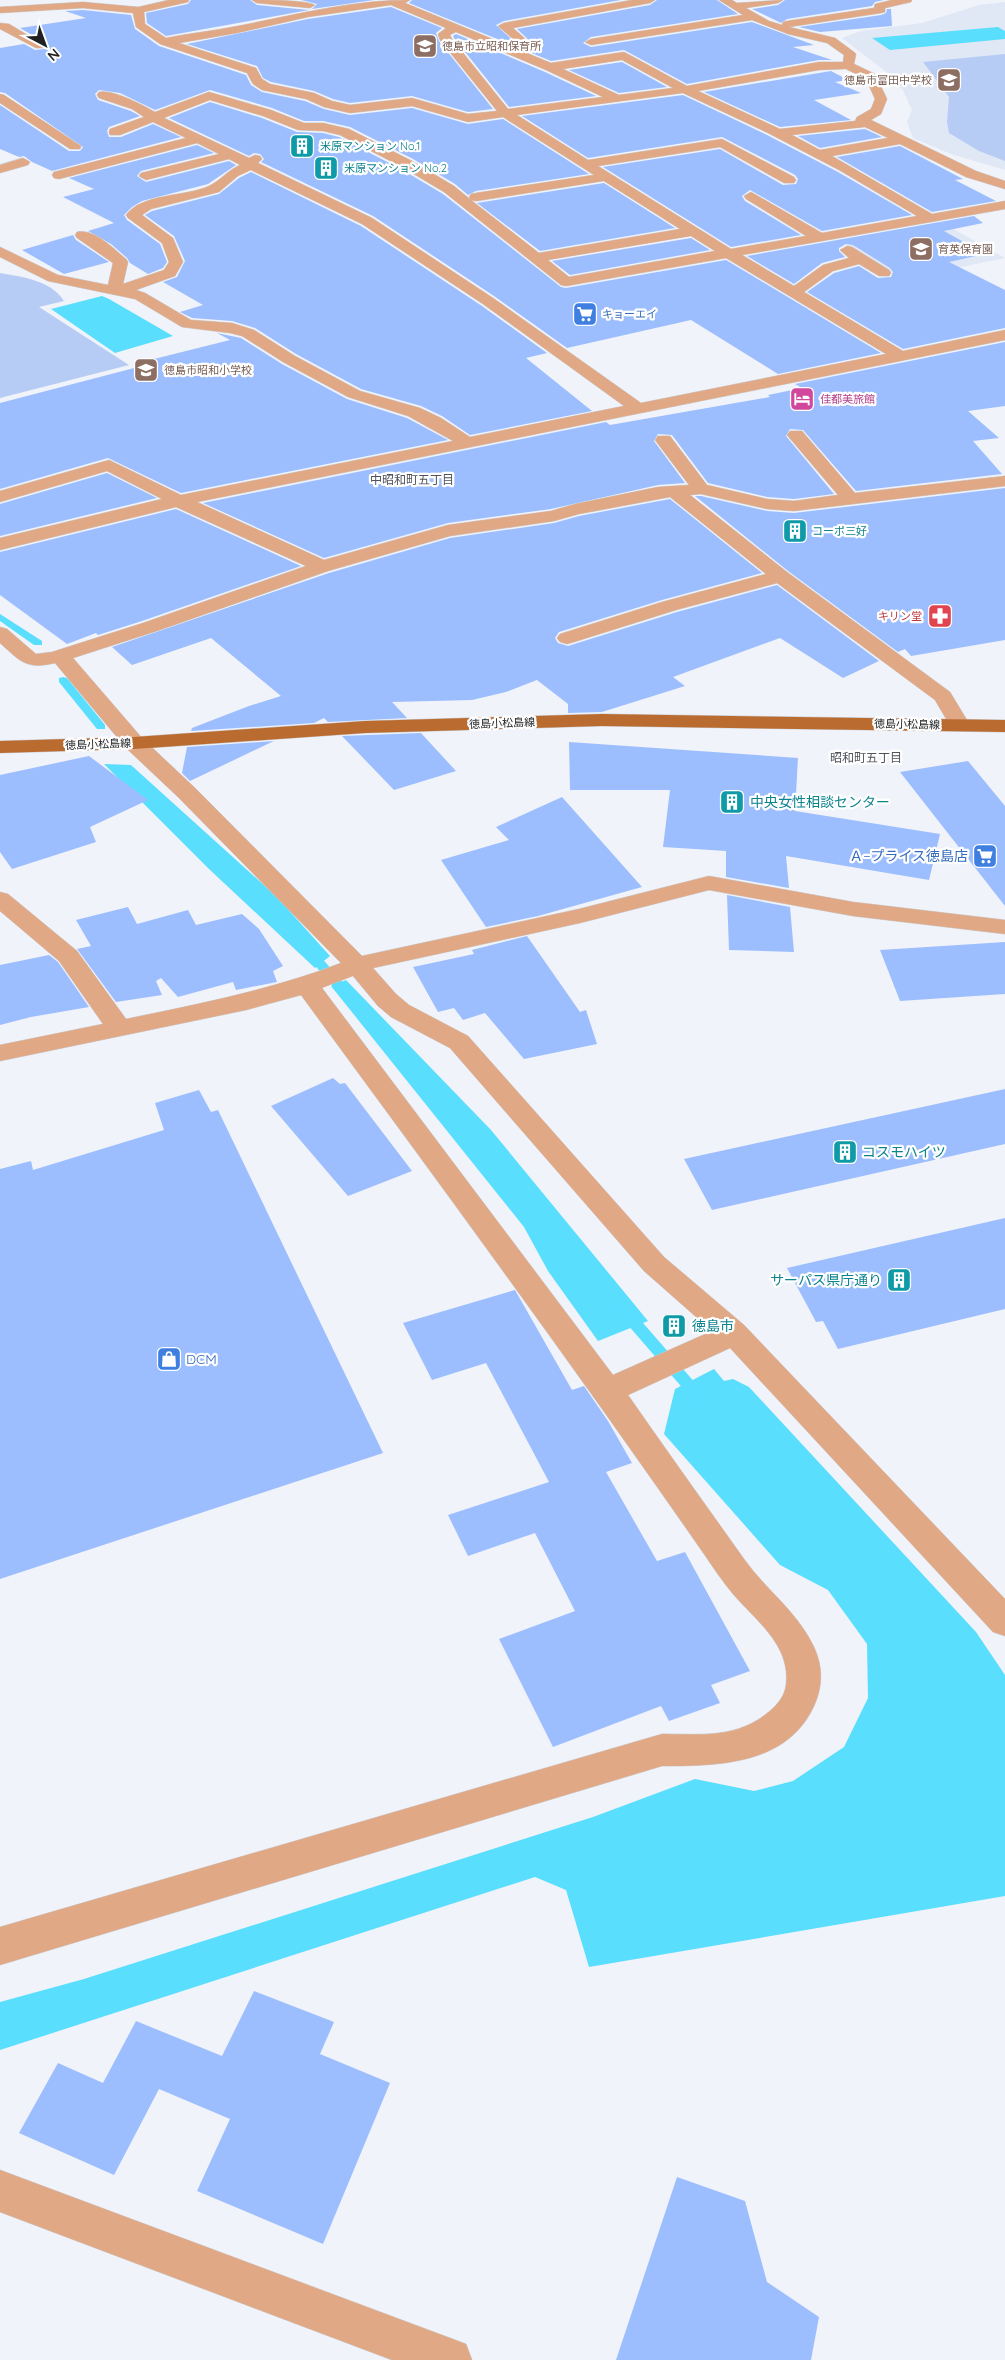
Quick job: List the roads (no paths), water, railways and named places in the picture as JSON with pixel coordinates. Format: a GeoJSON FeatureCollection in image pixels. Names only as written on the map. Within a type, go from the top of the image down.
{"type":"FeatureCollection","features":[{"type":"Feature","properties":{"kind":"main road","name":"徳島小松島線"},"geometry":{"type":"LineString","coordinates":[[0,747],[134,743],[366,727],[602,720],[704,720],[1005,726]]}},
{"type":"Feature","properties":{"kind":"street"},"geometry":{"type":"LineString","coordinates":[[0,10],[83,5],[138,10],[184,0]]}},
{"type":"Feature","properties":{"kind":"street"},"geometry":{"type":"LineString","coordinates":[[258,0],[310,5],[330,10]]}},
{"type":"Feature","properties":{"kind":"street"},"geometry":{"type":"LineString","coordinates":[[524,43],[504,26],[650,0]]}},
{"type":"Feature","properties":{"kind":"street"},"geometry":{"type":"LineString","coordinates":[[724,0],[752,17],[775,26],[792,32],[831,40],[850,54],[848,65]]}},
{"type":"Feature","properties":{"kind":"street"},"geometry":{"type":"LineString","coordinates":[[736,6],[778,0]]}},
{"type":"Feature","properties":{"kind":"street"},"geometry":{"type":"LineString","coordinates":[[865,0],[879,6],[907,0]]}},
{"type":"Feature","properties":{"kind":"street"},"geometry":{"type":"LineString","coordinates":[[164,42],[237,30],[330,10],[395,1],[550,67],[618,99]]}},
{"type":"Feature","properties":{"kind":"street"},"geometry":{"type":"LineString","coordinates":[[775,26],[881,10],[879,6]]}},
{"type":"Feature","properties":{"kind":"street"},"geometry":{"type":"LineString","coordinates":[[138,10],[140,25],[164,42],[252,71],[257,81],[266,87],[310,96],[328,104],[350,108],[393,102],[412,102],[468,118],[618,99],[819,66],[848,65],[871,77],[881,99],[877,111],[861,120],[900,140],[1004,187]]}},
{"type":"Feature","properties":{"kind":"street"},"geometry":{"type":"LineString","coordinates":[[580,44],[752,17]]}},
{"type":"Feature","properties":{"kind":"street"},"geometry":{"type":"LineString","coordinates":[[0,26],[5,26],[40,46]]}},
{"type":"Feature","properties":{"kind":"street"},"geometry":{"type":"LineString","coordinates":[[455,28],[444,34],[446,40],[506,114],[731,255],[900,356]]}},
{"type":"Feature","properties":{"kind":"street"},"geometry":{"type":"LineString","coordinates":[[550,67],[624,56],[684,89],[777,132],[930,218]]}},
{"type":"Feature","properties":{"kind":"street"},"geometry":{"type":"LineString","coordinates":[[103,95],[136,106],[155,118],[230,156],[252,162],[366,221],[488,301],[638,409]]}},
{"type":"Feature","properties":{"kind":"street"},"geometry":{"type":"LineString","coordinates":[[115,132],[209,96],[267,113],[302,127],[324,127],[344,132],[407,164],[449,189],[566,282],[731,255],[1005,205]]}},
{"type":"Feature","properties":{"kind":"street"},"geometry":{"type":"LineString","coordinates":[[0,98],[75,146]]}},
{"type":"Feature","properties":{"kind":"street"},"geometry":{"type":"LineString","coordinates":[[777,132],[867,123]]}},
{"type":"Feature","properties":{"kind":"street"},"geometry":{"type":"LineString","coordinates":[[59,175],[198,139]]}},
{"type":"Feature","properties":{"kind":"street"},"geometry":{"type":"LineString","coordinates":[[818,154],[900,140]]}},
{"type":"Feature","properties":{"kind":"street"},"geometry":{"type":"LineString","coordinates":[[584,164],[722,143],[789,180]]}},
{"type":"Feature","properties":{"kind":"street"},"geometry":{"type":"LineString","coordinates":[[146,176],[230,156]]}},
{"type":"Feature","properties":{"kind":"street"},"geometry":{"type":"LineString","coordinates":[[0,169],[23,162]]}},
{"type":"Feature","properties":{"kind":"street"},"geometry":{"type":"LineString","coordinates":[[118,290],[170,272],[176,262],[168,241],[133,215],[146,206],[214,189],[233,173],[252,162]]}},
{"type":"Feature","properties":{"kind":"street"},"geometry":{"type":"LineString","coordinates":[[476,197],[606,177]]}},
{"type":"Feature","properties":{"kind":"street"},"geometry":{"type":"LineString","coordinates":[[751,196],[884,273]]}},
{"type":"Feature","properties":{"kind":"street"},"geometry":{"type":"LineString","coordinates":[[981,210],[1005,220]]}},
{"type":"Feature","properties":{"kind":"street"},"geometry":{"type":"LineString","coordinates":[[536,258],[694,231]]}},
{"type":"Feature","properties":{"kind":"street"},"geometry":{"type":"LineString","coordinates":[[82,236],[96,242],[121,262],[118,290]]}},
{"type":"Feature","properties":{"kind":"street"},"geometry":{"type":"LineString","coordinates":[[0,251],[53,278],[101,289],[118,290],[145,299],[187,324],[232,328],[248,333],[289,359],[354,394],[414,412],[435,422],[468,443]]}},
{"type":"Feature","properties":{"kind":"street"},"geometry":{"type":"LineString","coordinates":[[795,292],[828,268],[861,259]]}},
{"type":"Feature","properties":{"kind":"street"},"geometry":{"type":"LineString","coordinates":[[0,544],[179,501],[1005,335]]}},
{"type":"Feature","properties":{"kind":"street"},"geometry":{"type":"LineString","coordinates":[[796,435],[851,500]]}},
{"type":"Feature","properties":{"kind":"street"},"geometry":{"type":"LineString","coordinates":[[664,440],[701,489]]}},
{"type":"Feature","properties":{"kind":"street"},"geometry":{"type":"LineString","coordinates":[[0,497],[109,465],[179,501],[307,558],[321,567]]}},
{"type":"Feature","properties":{"kind":"street"},"geometry":{"type":"LineString","coordinates":[[0,633],[31,660],[47,659],[159,624],[321,567],[448,531],[554,516],[575,509],[674,491],[701,489],[767,504],[794,506],[1005,481]]}},
{"type":"Feature","properties":{"kind":"street"},"geometry":{"type":"LineString","coordinates":[[674,491],[780,576],[943,696],[959,725]]}},
{"type":"Feature","properties":{"kind":"street"},"geometry":{"type":"LineString","coordinates":[[567,638],[669,606],[780,576]]}},
{"type":"Feature","properties":{"kind":"street"},"geometry":{"type":"LineString","coordinates":[[58,656],[82,679],[134,743],[186,792],[350,968],[400,1010],[459,1042],[654,1264],[734,1333],[1005,1622]]}},
{"type":"Feature","properties":{"kind":"street"},"geometry":{"type":"LineString","coordinates":[[0,1053],[246,1002],[310,984],[350,968],[580,916],[709,883],[753,890],[781,898],[853,909],[1005,927]]}},
{"type":"Feature","properties":{"kind":"street"},"geometry":{"type":"LineString","coordinates":[[0,899],[68,956],[119,1028]]}},
{"type":"Feature","properties":{"kind":"street"},"geometry":{"type":"LineString","coordinates":[[0,1946],[662,1750],[723,1749],[767,1735],[798,1705],[806,1681],[799,1650],[778,1616],[745,1586],[608,1391],[310,984]]}},
{"type":"Feature","properties":{"kind":"street"},"geometry":{"type":"LineString","coordinates":[[608,1391],[734,1333]]}},
{"type":"Feature","properties":{"kind":"street"},"geometry":{"type":"LineString","coordinates":[[0,2190],[446,2359]]}},
{"type":"Feature","properties":{"kind":"water"},"geometry":{"type":"Polygon","coordinates":[[[998,27],[1005,31],[1005,39],[890,50],[872,38],[998,27]]]}},
{"type":"Feature","properties":{"kind":"water"},"geometry":{"type":"Polygon","coordinates":[[[102,296],[173,336],[115,353],[51,309],[102,296]]]}},
{"type":"Feature","properties":{"kind":"water"},"geometry":{"type":"Polygon","coordinates":[[[104,764],[131,765],[276,896],[330,956],[315,968],[209,869],[104,764]]]}},
{"type":"Feature","properties":{"kind":"water"},"geometry":{"type":"Polygon","coordinates":[[[346,980],[491,1130],[648,1321],[598,1341],[548,1271],[524,1227],[331,986],[346,980]]]}},
{"type":"Feature","properties":{"kind":"water"},"geometry":{"type":"Polygon","coordinates":[[[714,1369],[724,1381],[733,1379],[749,1387],[976,1632],[1005,1675],[1005,1896],[589,1967],[566,1890],[535,1877],[0,2050],[0,2002],[84,1979],[593,1817],[695,1779],[754,1791],[793,1781],[844,1747],[868,1698],[867,1644],[828,1590],[780,1565],[664,1434],[675,1389],[714,1369]]]}},
{"type":"Feature","properties":{"kind":"waterway"},"geometry":{"type":"LineString","coordinates":[[0,617],[38,643]]}},
{"type":"Feature","properties":{"kind":"waterway"},"geometry":{"type":"LineString","coordinates":[[63,680],[101,727]]}},
{"type":"Feature","properties":{"kind":"waterway"},"geometry":{"type":"LineString","coordinates":[[309,951],[349,997]]}},
{"type":"Feature","properties":{"kind":"waterway"},"geometry":{"type":"LineString","coordinates":[[625,1312],[698,1396]]}},
{"type":"Feature","properties":{"kind":"place","name":"徳島市立昭和保育所"},"geometry":{"type":"Point","coordinates":[425,46]}},
{"type":"Feature","properties":{"kind":"place","name":"徳島市富田中学校"},"geometry":{"type":"Point","coordinates":[949,80]}},
{"type":"Feature","properties":{"kind":"place","name":"米原マンション No.1"},"geometry":{"type":"Point","coordinates":[302,146]}},
{"type":"Feature","properties":{"kind":"place","name":"米原マンション No.2"},"geometry":{"type":"Point","coordinates":[326,168]}},
{"type":"Feature","properties":{"kind":"place","name":"育英保育園"},"geometry":{"type":"Point","coordinates":[921,249]}},
{"type":"Feature","properties":{"kind":"place","name":"キョーエイ"},"geometry":{"type":"Point","coordinates":[585,314]}},
{"type":"Feature","properties":{"kind":"place","name":"徳島市昭和小学校"},"geometry":{"type":"Point","coordinates":[146,370]}},
{"type":"Feature","properties":{"kind":"place","name":"佳都美旅館"},"geometry":{"type":"Point","coordinates":[802,399]}},
{"type":"Feature","properties":{"kind":"place","name":"コーポ三好"},"geometry":{"type":"Point","coordinates":[795,531]}},
{"type":"Feature","properties":{"kind":"place","name":"キリン堂"},"geometry":{"type":"Point","coordinates":[940,616]}},
{"type":"Feature","properties":{"kind":"place","name":"中央女性相談センター"},"geometry":{"type":"Point","coordinates":[732,802]}},
{"type":"Feature","properties":{"kind":"place","name":"Ａ−プライス徳島店"},"geometry":{"type":"Point","coordinates":[985,856]}},
{"type":"Feature","properties":{"kind":"place","name":"コスモハイツ"},"geometry":{"type":"Point","coordinates":[845,1152]}},
{"type":"Feature","properties":{"kind":"place","name":"サーパス県庁通り"},"geometry":{"type":"Point","coordinates":[899,1280]}},
{"type":"Feature","properties":{"kind":"place","name":"徳島市"},"geometry":{"type":"Point","coordinates":[674,1326]}},
{"type":"Feature","properties":{"kind":"place","name":"DCM"},"geometry":{"type":"Point","coordinates":[169,1359]}},
{"type":"Feature","properties":{"kind":"district","name":"中昭和町五丁目"},"geometry":{"type":"Point","coordinates":[412,479]}},
{"type":"Feature","properties":{"kind":"district","name":"昭和町五丁目"},"geometry":{"type":"Point","coordinates":[866,757]}}]}
